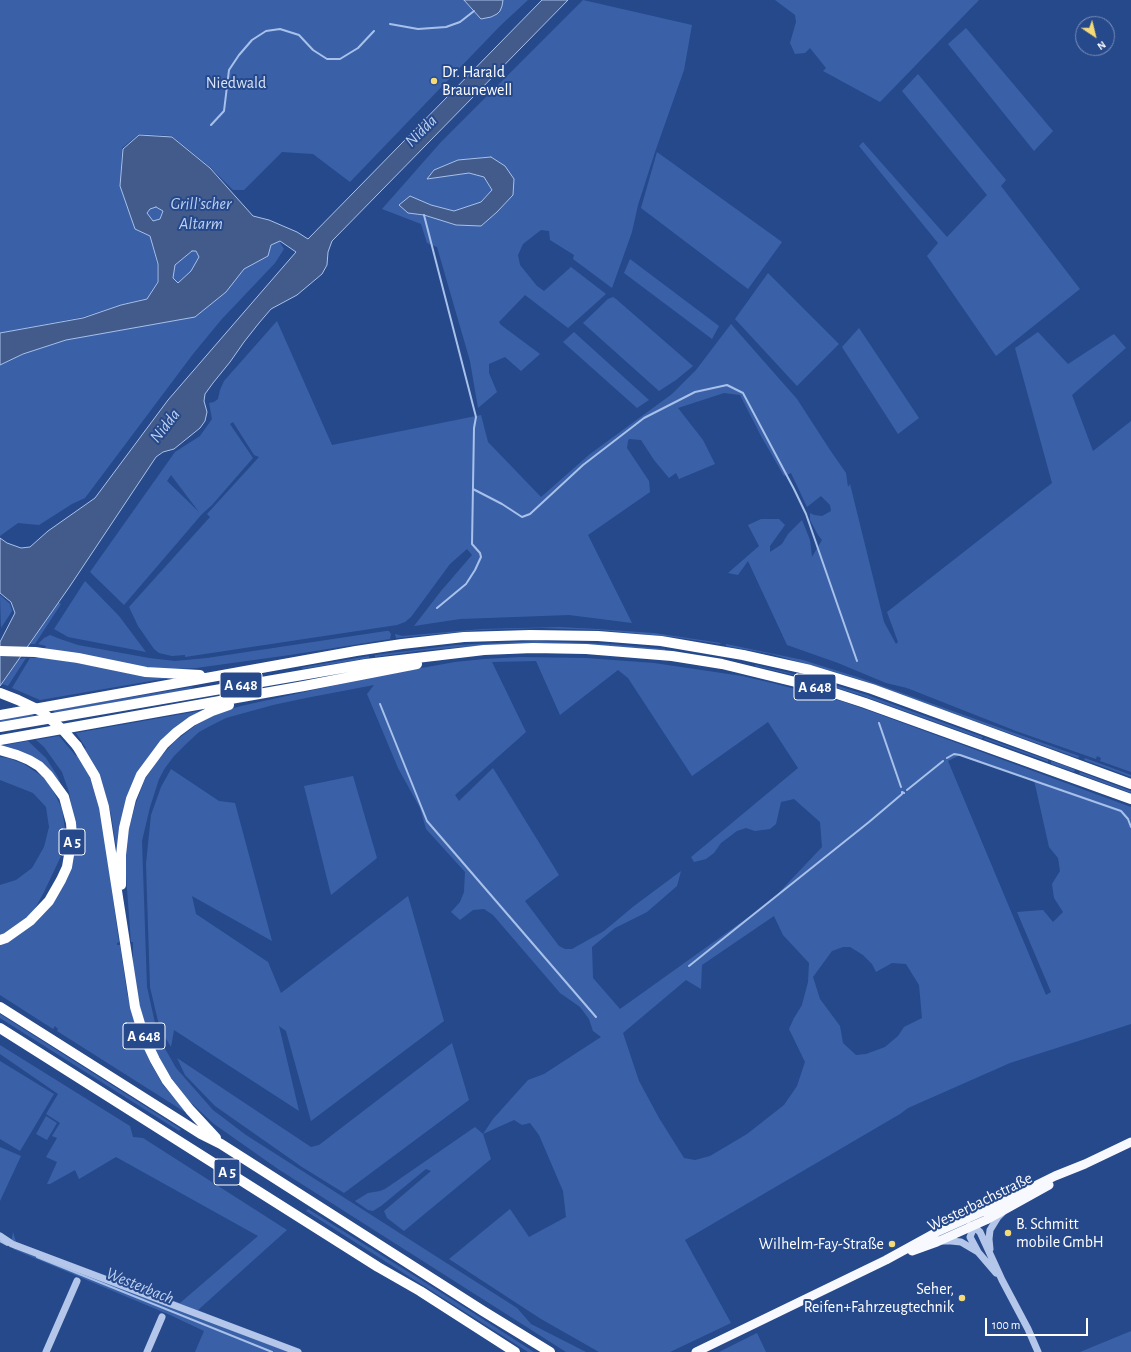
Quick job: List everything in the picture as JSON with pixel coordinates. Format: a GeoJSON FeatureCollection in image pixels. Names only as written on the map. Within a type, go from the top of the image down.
{"type":"FeatureCollection","features":[{"type":"Feature","properties":{"kind":"highway","name":"A 648"},"geometry":{"type":"LineString","coordinates":[[2,714],[356,651],[464,637],[545,635],[598,636],[661,642],[743,655],[810,670],[879,692],[1131,784]]}},
{"type":"Feature","properties":{"kind":"highway","name":"A 648"},"geometry":{"type":"LineString","coordinates":[[0,727],[366,664],[484,650],[533,648],[586,649],[672,656],[722,664],[816,687],[865,703],[1131,799]]}},
{"type":"Feature","properties":{"kind":"highway","name":"A 648"},"geometry":{"type":"LineString","coordinates":[[0,740],[304,686],[484,650]]}},
{"type":"Feature","properties":{"kind":"highway"},"geometry":{"type":"LineString","coordinates":[[3,652],[35,652],[78,658],[146,672],[218,676]]}},
{"type":"Feature","properties":{"kind":"highway","name":"A 648"},"geometry":{"type":"LineString","coordinates":[[221,1144],[190,1110],[167,1081],[144,1036],[135,1007],[119,904],[121,889],[122,842],[131,799],[141,775],[164,744],[177,732],[192,721],[223,706],[284,693],[304,686]]}},
{"type":"Feature","properties":{"kind":"highway"},"geometry":{"type":"LineString","coordinates":[[0,693],[18,700],[41,712],[63,730],[77,746],[87,761],[95,776],[104,807],[119,904]]}},
{"type":"Feature","properties":{"kind":"highway","name":"A 5"},"geometry":{"type":"LineString","coordinates":[[0,750],[29,760],[39,766],[48,775],[64,797],[72,823],[72,838],[67,867],[49,901],[30,921],[6,938],[0,940]]}},
{"type":"Feature","properties":{"kind":"highway","name":"A 5"},"geometry":{"type":"LineString","coordinates":[[0,1007],[195,1130],[221,1144],[550,1352]]}},
{"type":"Feature","properties":{"kind":"highway","name":"A 5"},"geometry":{"type":"LineString","coordinates":[[0,1028],[371,1263],[515,1352]]}},
{"type":"Feature","properties":{"kind":"main road","name":"Westerbachstraße"},"geometry":{"type":"LineString","coordinates":[[696,1352],[886,1260],[937,1232],[1131,1142]]}},
{"type":"Feature","properties":{"kind":"main road","name":"Westerbachstraße"},"geometry":{"type":"LineString","coordinates":[[886,1260],[937,1242],[973,1226],[1007,1209],[1085,1164]]}},
{"type":"Feature","properties":{"kind":"street"},"geometry":{"type":"LineString","coordinates":[[991,1257],[989,1239],[990,1230],[998,1217],[1007,1209]]}},
{"type":"Feature","properties":{"kind":"street"},"geometry":{"type":"LineString","coordinates":[[984,1210],[973,1226],[970,1237],[978,1252],[1002,1280]]}},
{"type":"Feature","properties":{"kind":"street"},"geometry":{"type":"LineString","coordinates":[[959,1222],[973,1226],[980,1232],[1002,1280],[1028,1328],[1038,1352]]}},
{"type":"Feature","properties":{"kind":"street"},"geometry":{"type":"LineString","coordinates":[[0,1236],[12,1244],[298,1352]]}},
{"type":"Feature","properties":{"kind":"street"},"geometry":{"type":"LineString","coordinates":[[937,1242],[961,1242],[978,1252]]}},
{"type":"Feature","properties":{"kind":"street"},"geometry":{"type":"LineString","coordinates":[[46,1352],[77,1281]]}},
{"type":"Feature","properties":{"kind":"street"},"geometry":{"type":"LineString","coordinates":[[147,1352],[162,1317]]}},
{"type":"Feature","properties":{"kind":"green space","name":"Niedwald"},"geometry":{"type":"Polygon","coordinates":[[[0,0],[464,0],[481,19],[502,6],[503,0],[528,0],[500,26],[350,182],[313,154],[282,152],[244,190],[233,190],[210,167],[172,136],[139,134],[122,148],[120,186],[135,229],[150,236],[157,264],[157,282],[148,298],[83,317],[0,333],[0,0]]]}},
{"type":"Feature","properties":{"kind":"green space"},"geometry":{"type":"Polygon","coordinates":[[[583,0],[692,25],[684,70],[655,152],[638,205],[632,232],[612,288],[573,259],[574,255],[550,240],[549,231],[541,230],[523,244],[518,255],[520,265],[537,286],[544,291],[571,267],[606,294],[568,328],[525,295],[499,322],[540,354],[521,371],[505,357],[489,364],[489,373],[497,392],[478,408],[470,361],[437,247],[427,243],[421,224],[382,209],[441,142],[583,0]],[[491,157],[458,160],[434,170],[427,179],[469,173],[484,177],[492,190],[481,202],[454,211],[431,205],[410,196],[408,213],[424,215],[437,219],[497,212],[491,157]]]}},
{"type":"Feature","properties":{"kind":"green space"},"geometry":{"type":"Polygon","coordinates":[[[775,0],[979,0],[880,102],[823,71],[826,68],[810,48],[805,53],[795,54],[790,43],[796,22],[795,15],[775,0]]]}},
{"type":"Feature","properties":{"kind":"green space"},"geometry":{"type":"Polygon","coordinates":[[[966,28],[1053,131],[1034,151],[948,44],[966,28]]]}},
{"type":"Feature","properties":{"kind":"green space"},"geometry":{"type":"Polygon","coordinates":[[[918,74],[1006,180],[1001,186],[1080,289],[996,356],[927,256],[938,243],[859,146],[863,142],[947,237],[987,195],[902,91],[918,74]]]}},
{"type":"Feature","properties":{"kind":"green space"},"geometry":{"type":"Polygon","coordinates":[[[657,152],[782,242],[748,289],[641,208],[657,152]]]}},
{"type":"Feature","properties":{"kind":"green space"},"geometry":{"type":"Polygon","coordinates":[[[156,207],[163,210],[160,219],[153,221],[147,213],[150,209],[156,207]]]}},
{"type":"Feature","properties":{"kind":"green space"},"geometry":{"type":"Polygon","coordinates":[[[279,241],[284,249],[275,263],[221,320],[193,354],[85,498],[72,504],[39,525],[18,523],[0,536],[0,365],[23,354],[66,340],[195,317],[226,292],[244,269],[268,256],[271,245],[279,241]]]}},
{"type":"Feature","properties":{"kind":"green space"},"geometry":{"type":"Polygon","coordinates":[[[192,251],[196,251],[199,257],[191,271],[178,283],[173,278],[175,265],[192,251]]]}},
{"type":"Feature","properties":{"kind":"green space"},"geometry":{"type":"Polygon","coordinates":[[[630,259],[719,326],[712,339],[624,273],[630,259]]]}},
{"type":"Feature","properties":{"kind":"green space"},"geometry":{"type":"Polygon","coordinates":[[[768,273],[839,344],[797,386],[735,319],[768,273]]]}},
{"type":"Feature","properties":{"kind":"green space"},"geometry":{"type":"Polygon","coordinates":[[[613,297],[693,366],[676,380],[659,391],[583,323],[608,299],[613,297]]]}},
{"type":"Feature","properties":{"kind":"green space"},"geometry":{"type":"Polygon","coordinates":[[[277,321],[332,445],[481,415],[488,442],[541,497],[590,454],[672,394],[696,370],[731,324],[797,399],[846,473],[848,487],[850,484],[884,622],[896,644],[898,642],[887,612],[1052,483],[1015,348],[1038,332],[1068,364],[1114,334],[1126,348],[1072,395],[1093,451],[1131,421],[1131,772],[1100,761],[1101,758],[1097,756],[1096,759],[1016,731],[907,688],[886,683],[838,663],[787,645],[748,561],[738,575],[728,573],[759,546],[748,525],[761,519],[779,519],[785,525],[770,546],[770,552],[782,544],[788,534],[802,520],[810,540],[812,557],[822,540],[810,520],[810,513],[822,516],[831,511],[830,505],[821,496],[807,507],[791,473],[784,476],[740,395],[724,393],[678,408],[703,440],[715,464],[679,479],[676,473],[669,478],[654,460],[641,440],[629,439],[627,448],[649,481],[650,492],[588,535],[632,623],[569,615],[460,619],[414,626],[441,591],[472,555],[467,549],[450,564],[411,617],[405,622],[397,625],[185,657],[185,655],[172,656],[159,653],[154,649],[138,626],[129,607],[210,517],[207,514],[259,457],[254,455],[233,422],[230,424],[253,458],[212,505],[202,514],[124,605],[90,572],[175,452],[200,436],[212,419],[209,403],[218,399],[224,381],[277,321]],[[171,475],[167,481],[199,512],[171,475]]]}},
{"type":"Feature","properties":{"kind":"green space"},"geometry":{"type":"Polygon","coordinates":[[[859,328],[919,418],[898,434],[842,347],[859,328]]]}},
{"type":"Feature","properties":{"kind":"green space"},"geometry":{"type":"Polygon","coordinates":[[[574,332],[649,400],[637,408],[563,342],[574,332]]]}},
{"type":"Feature","properties":{"kind":"green space"},"geometry":{"type":"Polygon","coordinates":[[[85,581],[119,616],[146,652],[68,637],[54,629],[85,581]]]}},
{"type":"Feature","properties":{"kind":"green space"},"geometry":{"type":"Polygon","coordinates":[[[0,595],[10,604],[12,611],[1,628],[0,595]]]}},
{"type":"Feature","properties":{"kind":"green space"},"geometry":{"type":"Polygon","coordinates":[[[58,602],[61,604],[35,644],[30,644],[58,602]]]}},
{"type":"Feature","properties":{"kind":"green space"},"geometry":{"type":"Polygon","coordinates":[[[559,627],[654,633],[721,643],[599,630],[541,628],[480,630],[396,638],[395,634],[402,636],[482,629],[559,627]]]}},
{"type":"Feature","properties":{"kind":"green space"},"geometry":{"type":"Polygon","coordinates":[[[389,631],[391,634],[390,639],[290,655],[196,668],[174,669],[142,667],[45,648],[46,646],[38,644],[50,635],[78,645],[149,658],[175,661],[207,658],[389,631]]]}},
{"type":"Feature","properties":{"kind":"green space"},"geometry":{"type":"Polygon","coordinates":[[[537,641],[610,644],[665,649],[665,651],[545,643],[462,647],[375,657],[375,655],[456,645],[537,641]]]}},
{"type":"Feature","properties":{"kind":"green space"},"geometry":{"type":"Polygon","coordinates":[[[726,644],[803,660],[860,678],[1079,756],[1078,758],[855,678],[771,654],[726,646],[726,644]]]}},
{"type":"Feature","properties":{"kind":"green space"},"geometry":{"type":"Polygon","coordinates":[[[38,656],[142,675],[174,677],[40,700],[12,688],[30,658],[38,658],[38,656]]]}},
{"type":"Feature","properties":{"kind":"green space"},"geometry":{"type":"Polygon","coordinates":[[[369,656],[369,658],[301,668],[310,666],[369,656]]]}},
{"type":"Feature","properties":{"kind":"green space"},"geometry":{"type":"Polygon","coordinates":[[[521,657],[586,658],[654,663],[742,676],[841,701],[1131,807],[1131,1024],[1010,1063],[908,1108],[685,1240],[731,1323],[670,1352],[599,1352],[541,1319],[449,1259],[510,1209],[529,1237],[566,1217],[563,1191],[539,1135],[530,1123],[522,1125],[514,1120],[483,1134],[493,1119],[528,1080],[544,1074],[601,1037],[593,1031],[589,1019],[580,1007],[560,993],[493,915],[484,909],[473,910],[460,920],[451,912],[460,902],[464,892],[465,872],[426,829],[420,808],[398,768],[367,694],[374,685],[273,705],[226,718],[199,732],[174,756],[159,779],[150,807],[142,841],[147,987],[155,1023],[163,1045],[176,1068],[213,1110],[246,1135],[517,1308],[531,1324],[586,1352],[566,1352],[278,1169],[214,1124],[187,1099],[166,1071],[151,1042],[138,1001],[133,964],[133,942],[131,942],[126,875],[126,847],[129,828],[145,779],[158,760],[174,742],[196,725],[223,711],[377,676],[455,662],[484,659],[521,657]],[[536,661],[492,662],[526,732],[455,795],[459,801],[493,768],[559,875],[525,901],[559,946],[565,949],[572,949],[604,931],[634,906],[681,871],[677,886],[647,912],[615,928],[592,947],[593,978],[620,1009],[771,901],[822,847],[820,822],[794,799],[781,802],[776,824],[770,829],[755,831],[746,828],[737,831],[721,843],[714,853],[706,859],[694,862],[691,857],[798,768],[768,722],[692,776],[628,678],[618,670],[560,715],[536,661]],[[960,755],[948,761],[1046,995],[1051,992],[1017,912],[1043,910],[1053,922],[1063,912],[1054,898],[1052,884],[1060,871],[1058,858],[1049,847],[1034,780],[960,755]],[[774,916],[702,965],[701,989],[686,980],[623,1033],[639,1081],[659,1118],[684,1158],[695,1160],[710,1156],[747,1134],[784,1105],[797,1086],[805,1062],[789,1029],[802,1005],[808,982],[809,963],[783,935],[774,916]],[[843,947],[832,951],[813,977],[820,999],[840,1026],[843,1043],[856,1055],[866,1054],[885,1047],[898,1036],[904,1027],[922,1018],[919,985],[906,964],[892,963],[876,972],[872,964],[863,955],[850,947],[843,947]]]}},
{"type":"Feature","properties":{"kind":"green space"},"geometry":{"type":"Polygon","coordinates":[[[26,658],[8,686],[2,684],[19,659],[26,658]]]}},
{"type":"Feature","properties":{"kind":"green space"},"geometry":{"type":"Polygon","coordinates":[[[755,665],[815,679],[867,695],[983,737],[982,739],[860,695],[755,665]]]}},
{"type":"Feature","properties":{"kind":"green space"},"geometry":{"type":"Polygon","coordinates":[[[193,688],[182,691],[55,713],[53,710],[193,688]]]}},
{"type":"Feature","properties":{"kind":"green space"},"geometry":{"type":"Polygon","coordinates":[[[205,710],[148,759],[117,853],[111,814],[101,780],[84,749],[86,748],[76,733],[205,710]]]}},
{"type":"Feature","properties":{"kind":"green space"},"geometry":{"type":"Polygon","coordinates":[[[32,714],[34,716],[0,722],[0,720],[32,714]]]}},
{"type":"Feature","properties":{"kind":"green space"},"geometry":{"type":"Polygon","coordinates":[[[59,736],[76,756],[78,755],[88,773],[100,805],[119,942],[117,945],[120,945],[127,993],[137,1032],[150,1062],[163,1085],[188,1114],[57,1031],[58,1029],[55,1026],[53,1029],[0,995],[0,945],[53,901],[74,820],[69,792],[62,772],[44,747],[36,740],[59,736]]]}},
{"type":"Feature","properties":{"kind":"green space"},"geometry":{"type":"Polygon","coordinates":[[[985,738],[1048,760],[1048,762],[984,739],[985,738]]]}},
{"type":"Feature","properties":{"kind":"green space"},"geometry":{"type":"Polygon","coordinates":[[[28,741],[46,758],[58,777],[61,785],[0,746],[28,741]]]}},
{"type":"Feature","properties":{"kind":"green space"},"geometry":{"type":"Polygon","coordinates":[[[0,757],[8,758],[24,764],[43,777],[52,788],[62,809],[65,829],[61,856],[37,905],[29,917],[0,936],[0,885],[16,880],[32,868],[44,847],[49,827],[46,807],[33,793],[0,780],[0,757]]]}},
{"type":"Feature","properties":{"kind":"green space"},"geometry":{"type":"Polygon","coordinates":[[[1085,758],[1131,775],[1131,777],[1084,760],[1085,758]]]}},
{"type":"Feature","properties":{"kind":"green space"},"geometry":{"type":"Polygon","coordinates":[[[1051,761],[1075,770],[1074,772],[1051,764],[1051,761]]]}},
{"type":"Feature","properties":{"kind":"green space"},"geometry":{"type":"Polygon","coordinates":[[[171,769],[219,801],[235,803],[272,941],[192,896],[196,914],[268,962],[281,993],[408,896],[444,1021],[311,1121],[286,1031],[279,1026],[299,1111],[174,1030],[171,1047],[163,1034],[158,1021],[150,987],[146,864],[151,815],[161,787],[171,769]]]}},
{"type":"Feature","properties":{"kind":"green space"},"geometry":{"type":"Polygon","coordinates":[[[1080,772],[1131,791],[1131,793],[1079,774],[1080,772]]]}},
{"type":"Feature","properties":{"kind":"green space"},"geometry":{"type":"Polygon","coordinates":[[[353,776],[377,858],[331,895],[304,786],[353,776]]]}},
{"type":"Feature","properties":{"kind":"green space"},"geometry":{"type":"Polygon","coordinates":[[[0,1014],[181,1129],[179,1131],[0,1018],[0,1014]]]}},
{"type":"Feature","properties":{"kind":"green space"},"geometry":{"type":"Polygon","coordinates":[[[452,1043],[469,1100],[344,1193],[302,1167],[215,1106],[185,1075],[177,1058],[311,1147],[319,1145],[452,1043]]]}},
{"type":"Feature","properties":{"kind":"green space"},"geometry":{"type":"Polygon","coordinates":[[[0,1045],[130,1126],[133,1137],[143,1138],[287,1230],[198,1310],[301,1352],[195,1352],[204,1331],[170,1315],[13,1249],[13,1232],[16,1242],[180,1303],[258,1236],[116,1157],[79,1179],[75,1170],[50,1184],[47,1184],[57,1162],[46,1157],[57,1138],[52,1136],[60,1123],[46,1114],[58,1094],[0,1054],[0,1045]]]}},
{"type":"Feature","properties":{"kind":"green space"},"geometry":{"type":"Polygon","coordinates":[[[0,1061],[54,1094],[20,1151],[0,1139],[0,1061]]]}},
{"type":"Feature","properties":{"kind":"green space"},"geometry":{"type":"Polygon","coordinates":[[[46,1116],[57,1123],[47,1140],[36,1134],[46,1116]]]}},
{"type":"Feature","properties":{"kind":"green space"},"geometry":{"type":"Polygon","coordinates":[[[475,1127],[483,1134],[491,1159],[404,1231],[387,1218],[384,1211],[431,1171],[426,1169],[373,1211],[368,1210],[355,1201],[368,1193],[385,1189],[475,1127]]]}},
{"type":"Feature","properties":{"kind":"green space"},"geometry":{"type":"Polygon","coordinates":[[[0,1147],[21,1156],[0,1201],[0,1147]]]}},
{"type":"Feature","properties":{"kind":"green space"},"geometry":{"type":"Polygon","coordinates":[[[308,1209],[534,1352],[528,1352],[306,1211],[308,1209]]]}},
{"type":"Feature","properties":{"kind":"green space"},"geometry":{"type":"Polygon","coordinates":[[[1131,1331],[1131,1352],[1080,1352],[1131,1331]]]}},
{"type":"Feature","properties":{"kind":"green space"},"geometry":{"type":"Polygon","coordinates":[[[757,1333],[766,1352],[719,1352],[757,1333]]]}},
{"type":"Feature","properties":{"kind":"water"},"geometry":{"type":"Polygon","coordinates":[[[464,0],[503,0],[500,11],[497,14],[481,19],[464,0]]]}},
{"type":"Feature","properties":{"kind":"water"},"geometry":{"type":"Polygon","coordinates":[[[542,0],[568,0],[332,241],[328,252],[327,265],[322,274],[297,295],[271,309],[259,323],[205,394],[204,401],[207,412],[205,421],[200,428],[174,449],[163,452],[156,457],[70,586],[0,686],[0,642],[15,613],[11,602],[0,593],[0,538],[7,543],[21,548],[30,547],[48,531],[95,498],[168,400],[296,252],[280,241],[271,245],[268,256],[244,269],[226,292],[195,317],[66,340],[23,354],[0,365],[0,333],[83,318],[121,305],[147,299],[158,282],[158,264],[150,236],[135,229],[120,186],[123,149],[139,135],[172,137],[210,168],[253,216],[269,220],[297,232],[308,239],[542,0]],[[156,207],[150,209],[147,213],[153,221],[160,219],[163,211],[156,207]],[[192,251],[175,265],[173,278],[178,283],[191,271],[199,257],[196,251],[192,251]]]}},
{"type":"Feature","properties":{"kind":"water"},"geometry":{"type":"Polygon","coordinates":[[[491,157],[505,166],[514,179],[513,195],[481,226],[456,225],[424,215],[408,213],[399,205],[410,196],[431,205],[454,211],[481,202],[492,190],[484,177],[469,173],[427,179],[434,170],[458,160],[491,157]]]}},
{"type":"Feature","properties":{"kind":"waterway"},"geometry":{"type":"LineString","coordinates":[[390,24],[418,29],[446,27],[460,22],[474,11]]}},
{"type":"Feature","properties":{"kind":"waterway"},"geometry":{"type":"LineString","coordinates":[[211,125],[224,111],[229,70],[252,40],[266,31],[280,29],[299,35],[313,50],[327,59],[340,59],[358,48],[374,31]]}},
{"type":"Feature","properties":{"kind":"waterway"},"geometry":{"type":"LineString","coordinates":[[424,215],[476,417],[474,428],[472,544],[480,553],[481,557],[466,584],[437,608]]}},
{"type":"Feature","properties":{"kind":"waterway"},"geometry":{"type":"LineString","coordinates":[[473,489],[502,504],[522,517],[530,514],[583,465],[644,418],[695,392],[727,385],[743,393],[806,514],[857,661]]}},
{"type":"Feature","properties":{"kind":"waterway"},"geometry":{"type":"LineString","coordinates":[[380,704],[427,821],[596,1017]]}},
{"type":"Feature","properties":{"kind":"waterway"},"geometry":{"type":"LineString","coordinates":[[879,723],[901,787]]}},
{"type":"Feature","properties":{"kind":"waterway"},"geometry":{"type":"LineString","coordinates":[[947,758],[954,754],[960,755],[1121,811],[1128,819],[1131,827]]}},
{"type":"Feature","properties":{"kind":"waterway"},"geometry":{"type":"LineString","coordinates":[[907,790],[943,761]]}},
{"type":"Feature","properties":{"kind":"waterway"},"geometry":{"type":"LineString","coordinates":[[689,966],[869,822],[902,794],[902,792],[904,793]]}},
{"type":"Feature","properties":{"kind":"waterway","name":"Westerbach"},"geometry":{"type":"LineString","coordinates":[[0,1241],[7,1245]]}},
{"type":"Feature","properties":{"kind":"waterway","name":"Westerbach"},"geometry":{"type":"LineString","coordinates":[[37,1257],[272,1352]]}},
{"type":"Feature","properties":{"kind":"place","name":"Dr. Harald Braunewell"},"geometry":{"type":"Point","coordinates":[434,81]}},
{"type":"Feature","properties":{"kind":"place","name":"B. Schmitt mobile GmbH"},"geometry":{"type":"Point","coordinates":[1008,1233]}},
{"type":"Feature","properties":{"kind":"place","name":"Wilhelm-Fay-Straße"},"geometry":{"type":"Point","coordinates":[892,1244]}},
{"type":"Feature","properties":{"kind":"place","name":"Seher, Reifen+Fahrzeugtechnik"},"geometry":{"type":"Point","coordinates":[962,1298]}},
{"type":"Feature","properties":{"kind":"water label","name":"Nidda"},"geometry":{"type":"Point","coordinates":[421,131]}},
{"type":"Feature","properties":{"kind":"water label","name":"Grill’scher Altarm"},"geometry":{"type":"Point","coordinates":[201,214]}},
{"type":"Feature","properties":{"kind":"water label","name":"Nidda"},"geometry":{"type":"Point","coordinates":[165,426]}}]}
